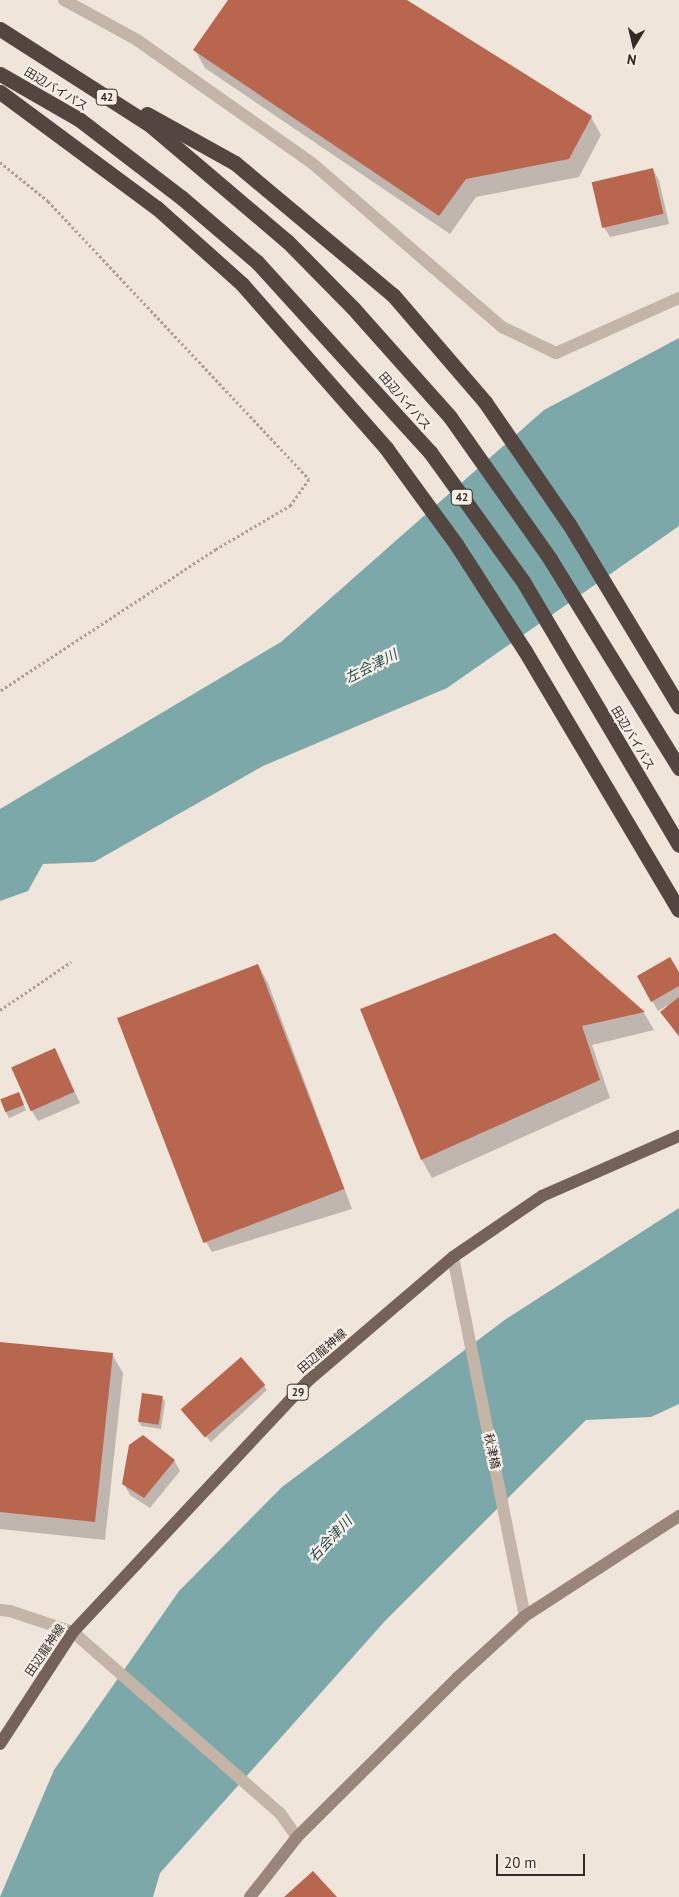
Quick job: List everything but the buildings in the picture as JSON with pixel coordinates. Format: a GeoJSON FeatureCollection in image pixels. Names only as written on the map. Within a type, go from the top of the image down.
{"type":"FeatureCollection","features":[{"type":"Feature","properties":{"kind":"highway","name":"田辺バイパス"},"geometry":{"type":"LineString","coordinates":[[0,29],[74,74],[150,125],[294,248],[353,308],[450,417],[550,559],[679,768]]}},
{"type":"Feature","properties":{"kind":"highway","name":"田辺バイパス"},"geometry":{"type":"LineString","coordinates":[[0,74],[80,120],[182,198],[257,262],[430,452],[524,583],[679,845]]}},
{"type":"Feature","properties":{"kind":"highway"},"geometry":{"type":"LineString","coordinates":[[74,74],[235,163],[393,295],[484,402],[569,524],[679,706]]}},
{"type":"Feature","properties":{"kind":"highway"},"geometry":{"type":"LineString","coordinates":[[0,92],[157,208],[242,284],[386,448],[456,544],[525,651],[679,910]]}},
{"type":"Feature","properties":{"kind":"main road","name":"田辺龍神線"},"geometry":{"type":"LineString","coordinates":[[0,1744],[73,1632],[309,1380],[453,1257],[542,1196],[679,1136]]}},
{"type":"Feature","properties":{"kind":"street"},"geometry":{"type":"LineString","coordinates":[[64,0],[137,40],[312,163],[502,327],[556,353],[679,298]]}},
{"type":"Feature","properties":{"kind":"street","name":"秋津橋"},"geometry":{"type":"LineString","coordinates":[[453,1257],[525,1616]]}},
{"type":"Feature","properties":{"kind":"street"},"geometry":{"type":"LineString","coordinates":[[250,1897],[297,1837],[525,1616],[679,1516]]}},
{"type":"Feature","properties":{"kind":"street"},"geometry":{"type":"LineString","coordinates":[[0,1610],[10,1611],[73,1632],[280,1813],[297,1837]]}},
{"type":"Feature","properties":{"kind":"path"},"geometry":{"type":"LineString","coordinates":[[0,162],[48,202],[309,479],[291,505],[216,549],[0,691]]}},
{"type":"Feature","properties":{"kind":"path"},"geometry":{"type":"LineString","coordinates":[[0,1010],[71,962]]}},
{"type":"Feature","properties":{"kind":"water","name":"左会津川"},"geometry":{"type":"Polygon","coordinates":[[[679,338],[679,526],[447,688],[263,766],[94,862],[43,864],[28,891],[0,901],[0,809],[281,642],[544,410],[679,338]]]}},
{"type":"Feature","properties":{"kind":"water","name":"右会津川"},"geometry":{"type":"Polygon","coordinates":[[[679,1208],[679,1404],[651,1417],[586,1420],[385,1621],[160,1873],[153,1897],[0,1897],[54,1770],[179,1591],[282,1487],[506,1319],[679,1208]]]}}]}
